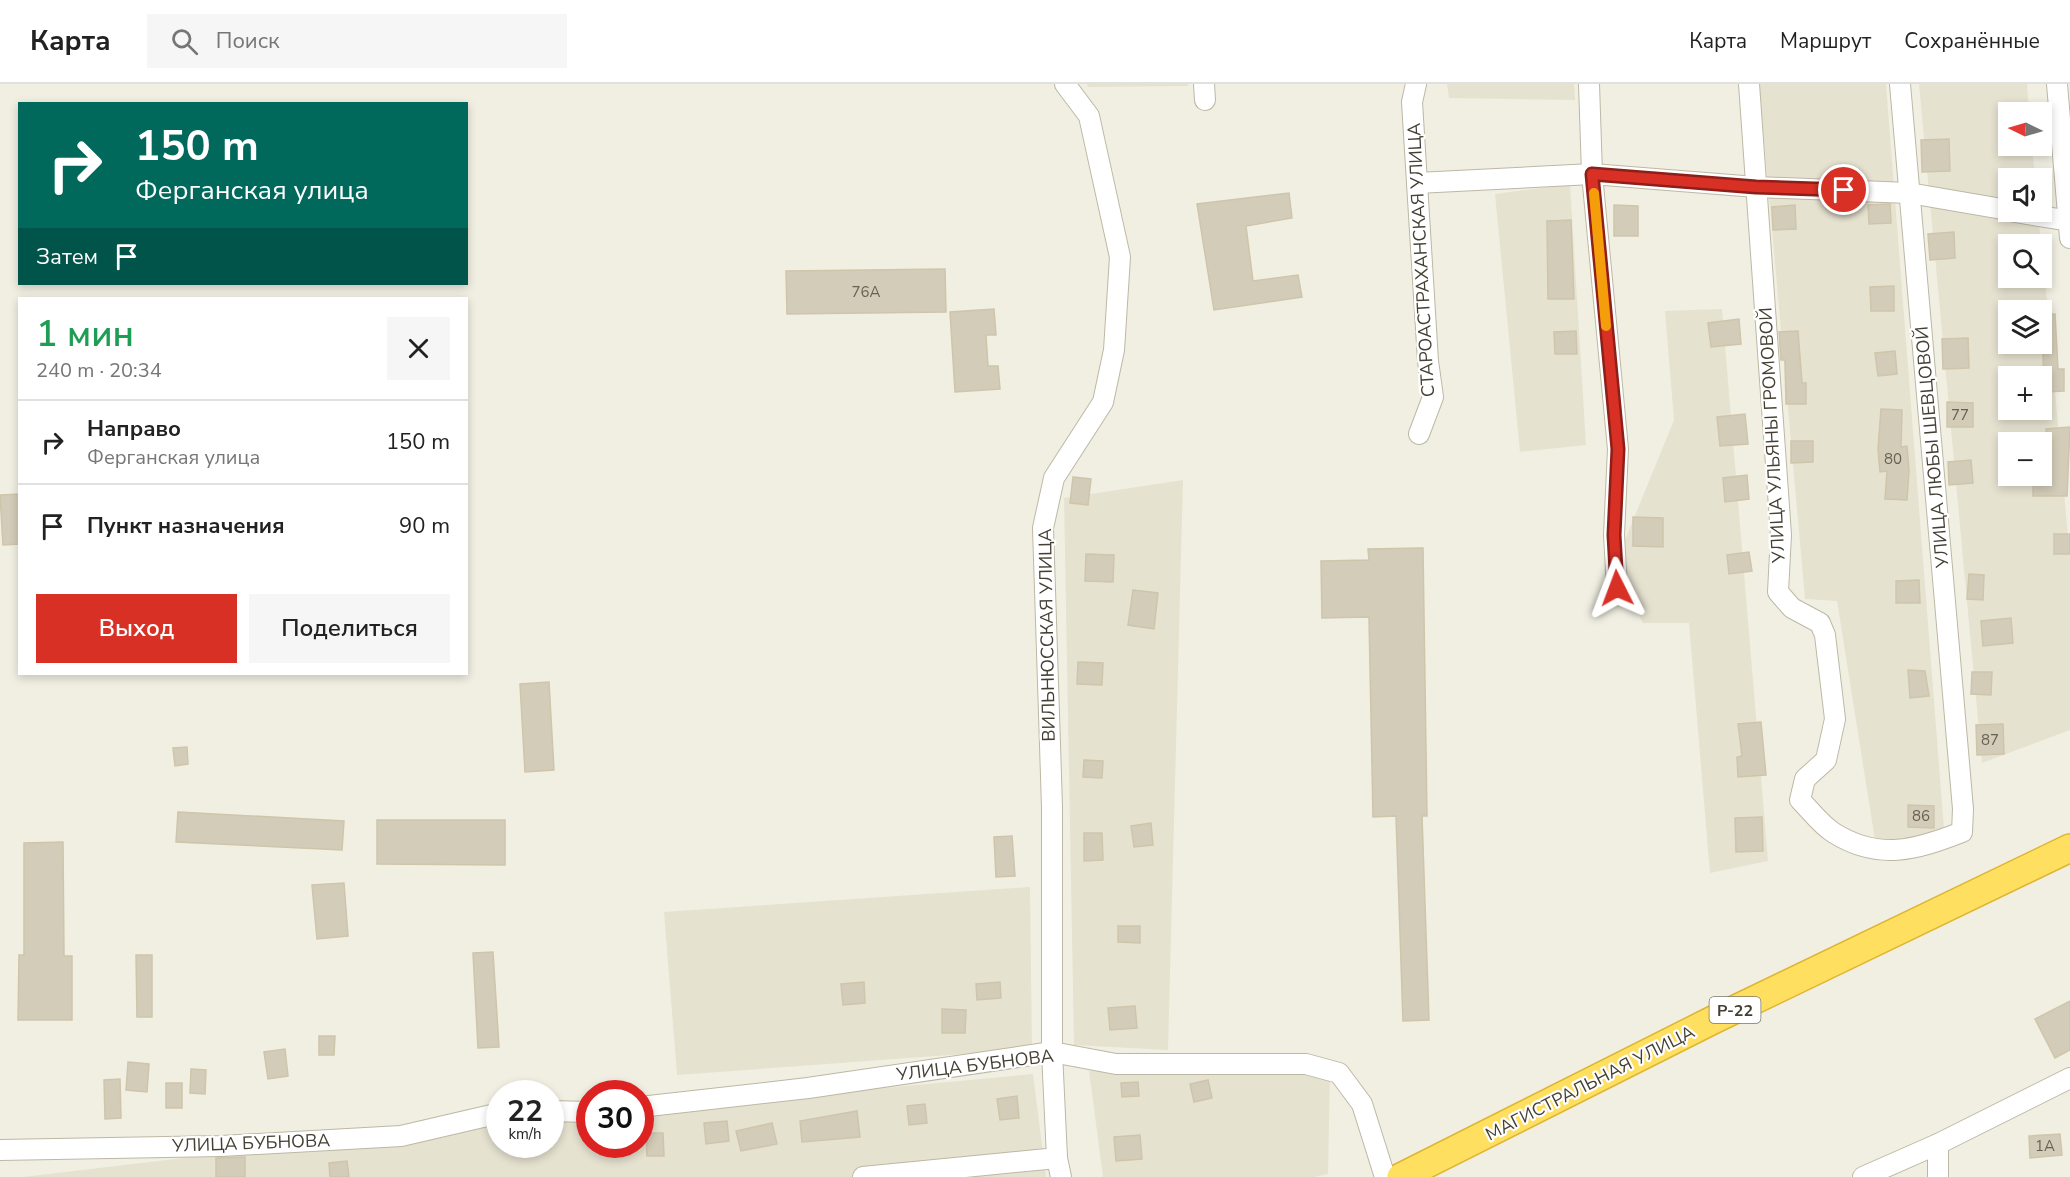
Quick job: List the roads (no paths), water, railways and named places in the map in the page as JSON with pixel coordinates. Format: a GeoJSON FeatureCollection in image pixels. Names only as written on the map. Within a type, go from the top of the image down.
{"type":"FeatureCollection","features":[{"type":"Feature","properties":{"kind":"highway","name":"МАГИСТРАЛЬНАЯ УЛИЦА"},"geometry":{"type":"LineString","coordinates":[[1401,1177],[1713,1020],[2070,848]]}},
{"type":"Feature","properties":{"kind":"street","name":"ВИЛЬНЮССКАЯ УЛИЦА"},"geometry":{"type":"LineString","coordinates":[[1059,1168],[1052,1052],[1052,807],[1043,528],[1054,478],[1103,402],[1114,350],[1120,257],[1089,116],[1065,84]]}},
{"type":"Feature","properties":{"kind":"street","name":"СТАРОАСТРАХАНСКАЯ УЛИЦА"},"geometry":{"type":"LineString","coordinates":[[1416,84],[1412,102],[1428,361],[1433,397],[1419,434]]}},
{"type":"Feature","properties":{"kind":"street"},"geometry":{"type":"LineString","coordinates":[[1588,84],[1592,174],[1618,449],[1614,535],[1617,588]]}},
{"type":"Feature","properties":{"kind":"street","name":"УЛИЦА УЛЬЯНЫ ГРОМОВОЙ"},"geometry":{"type":"LineString","coordinates":[[1749,84],[1781,535],[1778,592],[1792,608],[1820,623],[1825,635],[1835,719],[1826,760],[1805,779],[1800,800],[1832,832],[1873,851],[1923,848],[1962,832],[1963,809]]}},
{"type":"Feature","properties":{"kind":"street","name":"УЛИЦА ЛЮБЫ ШЕВЦОВОЙ"},"geometry":{"type":"LineString","coordinates":[[1900,84],[1963,809]]}},
{"type":"Feature","properties":{"kind":"street"},"geometry":{"type":"LineString","coordinates":[[2051,222],[2069,227],[2057,84]]}},
{"type":"Feature","properties":{"kind":"street"},"geometry":{"type":"LineString","coordinates":[[1417,183],[1592,174],[1756,187],[1909,193],[1998,208]]}},
{"type":"Feature","properties":{"kind":"street","name":"УЛИЦА БУБНОВА"},"geometry":{"type":"LineString","coordinates":[[654,1105],[808,1088],[1052,1052],[1116,1064],[1306,1064],[1339,1073],[1362,1104],[1384,1177]]}},
{"type":"Feature","properties":{"kind":"street"},"geometry":{"type":"LineString","coordinates":[[1863,1177],[1938,1144],[2070,1078]]}},
{"type":"Feature","properties":{"kind":"street","name":"УЛИЦА БУБНОВА"},"geometry":{"type":"LineString","coordinates":[[0,1150],[221,1146],[401,1136],[486,1116]]}},
{"type":"Feature","properties":{"kind":"street"},"geometry":{"type":"LineString","coordinates":[[1938,1144],[1938,1177]]}},
{"type":"Feature","properties":{"kind":"street"},"geometry":{"type":"LineString","coordinates":[[863,1177],[1059,1168]]}}]}
